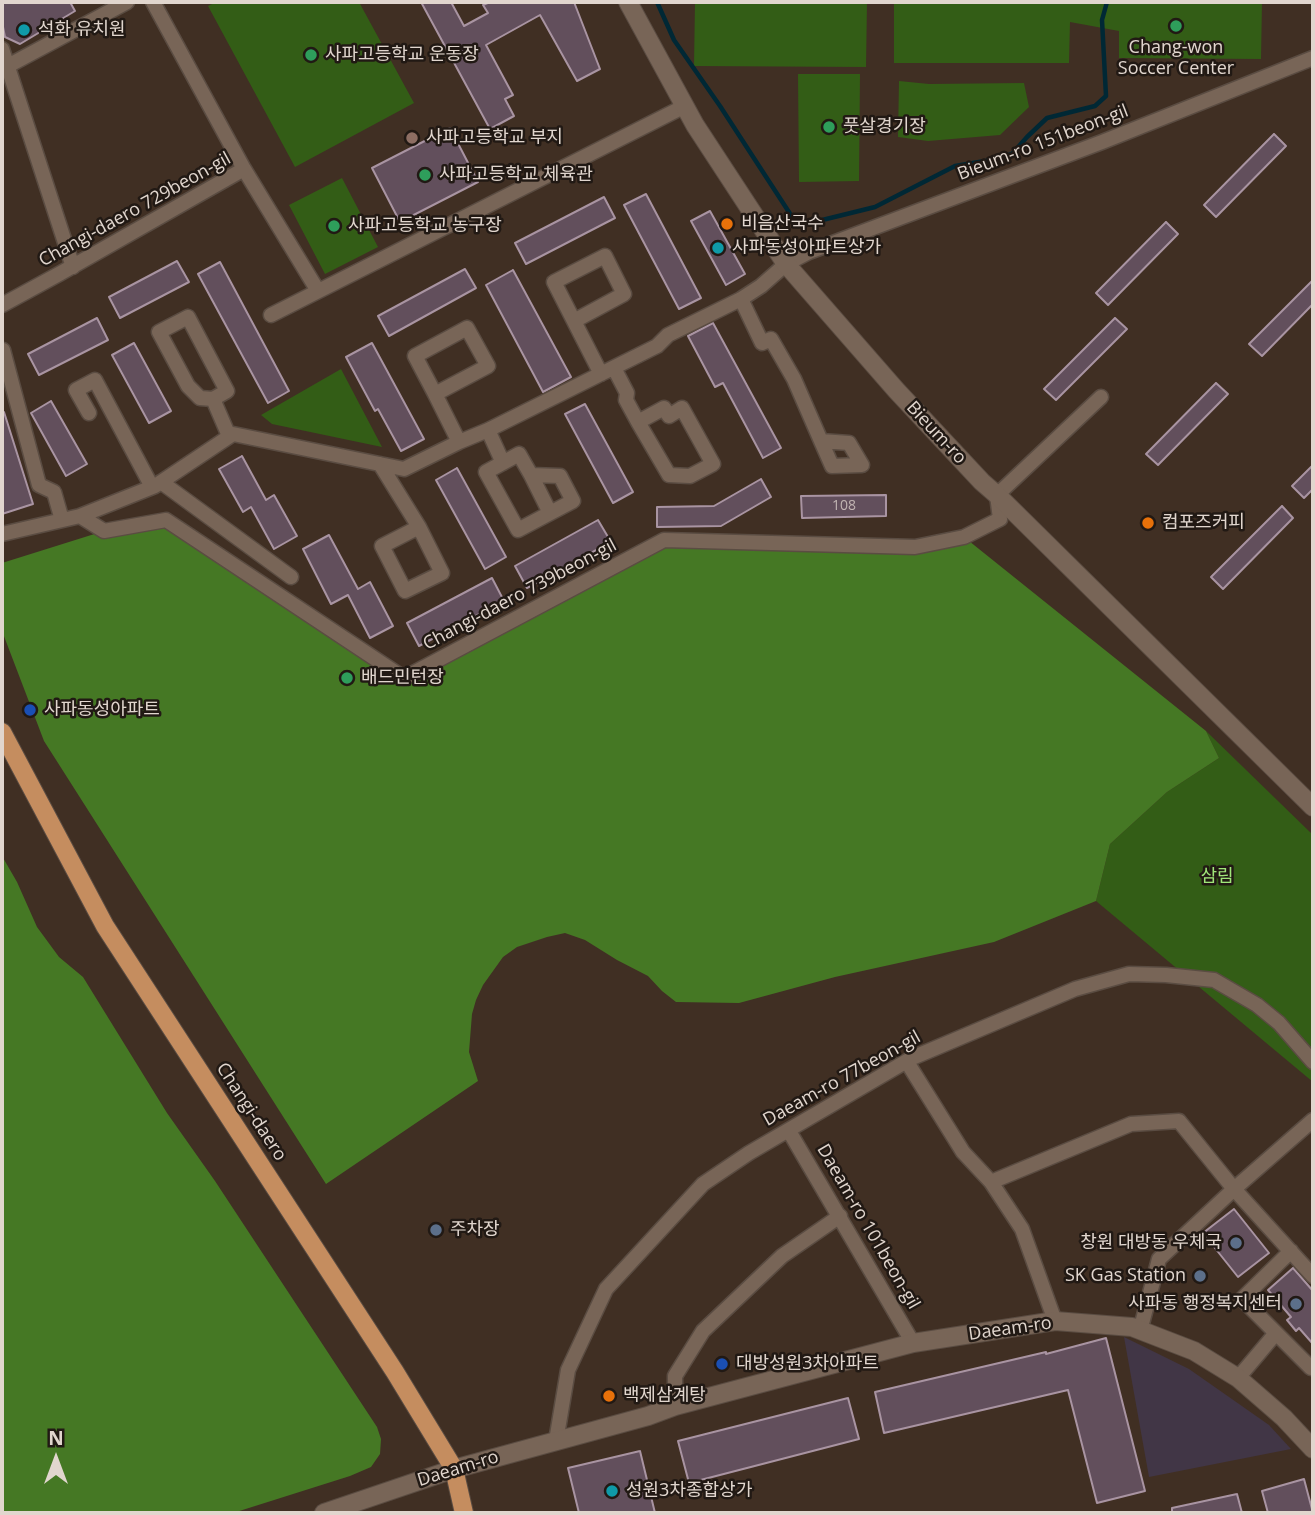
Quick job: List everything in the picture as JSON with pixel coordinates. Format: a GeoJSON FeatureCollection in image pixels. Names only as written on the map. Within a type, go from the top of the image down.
{"type":"FeatureCollection","features":[{"type":"Feature","properties":{"kind":"main road","name":"Changi-daero"},"geometry":{"type":"LineString","coordinates":[[2,732],[105,926],[395,1372],[454,1469],[464,1513]]}},
{"type":"Feature","properties":{"kind":"street"},"geometry":{"type":"LineString","coordinates":[[4,68],[127,2]]}},
{"type":"Feature","properties":{"kind":"street"},"geometry":{"type":"LineString","coordinates":[[153,2],[244,169]]}},
{"type":"Feature","properties":{"kind":"street","name":"Bieum-ro"},"geometry":{"type":"LineString","coordinates":[[628,2],[695,125],[786,264],[896,390],[982,482],[1313,807]]}},
{"type":"Feature","properties":{"kind":"street"},"geometry":{"type":"LineString","coordinates":[[2,49],[4,68],[73,267]]}},
{"type":"Feature","properties":{"kind":"street","name":"Bieum-ro 151beon-gil"},"geometry":{"type":"LineString","coordinates":[[229,436],[233,434],[404,469],[657,346],[668,335],[741,299],[786,264],[809,252],[1102,142],[1313,58]]}},
{"type":"Feature","properties":{"kind":"street"},"geometry":{"type":"LineString","coordinates":[[271,315],[685,106]]}},
{"type":"Feature","properties":{"kind":"street","name":"Changi-daero 729beon-gil"},"geometry":{"type":"LineString","coordinates":[[2,305],[244,169],[318,292]]}},
{"type":"Feature","properties":{"kind":"street"},"geometry":{"type":"LineString","coordinates":[[574,321],[624,294],[605,256],[554,282],[574,321],[608,371],[627,393],[626,400],[638,422],[669,475],[690,476],[713,464],[682,408],[668,416],[664,408],[638,422]]}},
{"type":"Feature","properties":{"kind":"street"},"geometry":{"type":"LineString","coordinates":[[741,299],[762,344],[771,339],[794,379],[821,441]]}},
{"type":"Feature","properties":{"kind":"street"},"geometry":{"type":"LineString","coordinates":[[188,317],[227,391],[214,399],[200,398],[188,386],[159,332],[188,317]]}},
{"type":"Feature","properties":{"kind":"street"},"geometry":{"type":"LineString","coordinates":[[435,394],[488,366],[467,328],[415,356],[458,442]]}},
{"type":"Feature","properties":{"kind":"street"},"geometry":{"type":"LineString","coordinates":[[4,350],[39,485],[54,492],[62,520]]}},
{"type":"Feature","properties":{"kind":"street"},"geometry":{"type":"LineString","coordinates":[[89,413],[76,390],[94,380],[156,484],[291,577]]}},
{"type":"Feature","properties":{"kind":"street"},"geometry":{"type":"LineString","coordinates":[[997,495],[1101,397]]}},
{"type":"Feature","properties":{"kind":"street"},"geometry":{"type":"LineString","coordinates":[[2,534],[80,516],[156,484],[229,436],[214,399]]}},
{"type":"Feature","properties":{"kind":"street"},"geometry":{"type":"LineString","coordinates":[[488,430],[503,463]]}},
{"type":"Feature","properties":{"kind":"street"},"geometry":{"type":"LineString","coordinates":[[531,475],[560,476],[573,500],[550,513],[518,530],[486,472],[519,454],[550,513]]}},
{"type":"Feature","properties":{"kind":"street"},"geometry":{"type":"LineString","coordinates":[[380,464],[419,527],[442,573],[405,592],[382,546],[419,527]]}},
{"type":"Feature","properties":{"kind":"street","name":"Changi-daero 739beon-gil"},"geometry":{"type":"LineString","coordinates":[[80,516],[104,531],[166,520],[404,678],[664,540],[915,547],[964,537],[1000,519],[997,495]]}},
{"type":"Feature","properties":{"kind":"street","name":"Daeam-ro 77beon-gil"},"geometry":{"type":"LineString","coordinates":[[556,1441],[568,1370],[606,1289],[702,1184],[749,1153],[907,1062],[1075,989],[1129,974],[1214,980],[1239,993],[1279,1023],[1313,1062]]}},
{"type":"Feature","properties":{"kind":"street"},"geometry":{"type":"LineString","coordinates":[[907,1062],[963,1152],[991,1182],[1022,1228],[1055,1321]]}},
{"type":"Feature","properties":{"kind":"street"},"geometry":{"type":"LineString","coordinates":[[1140,1331],[1159,1259],[1313,1119]]}},
{"type":"Feature","properties":{"kind":"street"},"geometry":{"type":"LineString","coordinates":[[991,1182],[1131,1124],[1179,1121],[1234,1189],[1313,1276]]}},
{"type":"Feature","properties":{"kind":"street","name":"Daeam-ro 101beon-gil"},"geometry":{"type":"LineString","coordinates":[[789,1130],[913,1343]]}},
{"type":"Feature","properties":{"kind":"street"},"geometry":{"type":"LineString","coordinates":[[675,1406],[675,1376],[703,1331],[782,1256],[840,1216]]}},
{"type":"Feature","properties":{"kind":"street"},"geometry":{"type":"LineString","coordinates":[[1291,1251],[1242,1299],[1311,1368]]}},
{"type":"Feature","properties":{"kind":"street","name":"Daeam-ro"},"geometry":{"type":"LineString","coordinates":[[324,1513],[454,1469],[648,1416],[675,1406],[913,1343],[1055,1321],[1132,1327],[1194,1352],[1238,1378],[1284,1418],[1313,1449]]}},
{"type":"Feature","properties":{"kind":"street"},"geometry":{"type":"LineString","coordinates":[[1238,1378],[1276,1333]]}},
{"type":"Feature","properties":{"kind":"shaded area"},"geometry":{"type":"Polygon","coordinates":[[[1124,1337],[1189,1369],[1269,1425],[1291,1449],[1149,1477],[1124,1337]]]}},
{"type":"Feature","properties":{"kind":"green space","name":"사파고등학교 운동장"},"geometry":{"type":"Polygon","coordinates":[[[216,2],[359,2],[414,103],[295,167],[208,6],[216,2]]]}},
{"type":"Feature","properties":{"kind":"green space"},"geometry":{"type":"Polygon","coordinates":[[[695,2],[867,2],[866,67],[694,66],[695,2]]]}},
{"type":"Feature","properties":{"kind":"green space"},"geometry":{"type":"Polygon","coordinates":[[[894,2],[1262,2],[1261,59],[1119,58],[1119,31],[1070,22],[1069,63],[894,63],[894,2]]]}},
{"type":"Feature","properties":{"kind":"green space","name":"풋살경기장"},"geometry":{"type":"Polygon","coordinates":[[[798,74],[860,74],[859,181],[799,182],[798,74]]]}},
{"type":"Feature","properties":{"kind":"green space"},"geometry":{"type":"Polygon","coordinates":[[[899,81],[929,84],[1024,83],[1029,107],[1000,135],[928,141],[898,137],[899,81]]]}},
{"type":"Feature","properties":{"kind":"green space","name":"사파고등학교 농구장"},"geometry":{"type":"Polygon","coordinates":[[[342,178],[378,247],[325,274],[289,205],[342,178]]]}},
{"type":"Feature","properties":{"kind":"green space"},"geometry":{"type":"Polygon","coordinates":[[[341,369],[382,447],[272,424],[261,415],[341,369]]]}},
{"type":"Feature","properties":{"kind":"green space"},"geometry":{"type":"Polygon","coordinates":[[[166,520],[404,678],[664,540],[915,547],[964,537],[1206,731],[1219,758],[1167,792],[1110,844],[1096,901],[994,942],[835,977],[739,1003],[676,1002],[648,976],[585,940],[565,933],[517,947],[503,957],[476,1000],[469,1052],[478,1081],[326,1184],[44,741],[2,631],[2,563],[104,531],[166,520]]]}},
{"type":"Feature","properties":{"kind":"green space","name":"삼림"},"geometry":{"type":"Polygon","coordinates":[[[1206,731],[1313,835],[1313,1082],[1096,901],[1110,844],[1167,792],[1219,758],[1206,731]]]}},
{"type":"Feature","properties":{"kind":"green space"},"geometry":{"type":"Polygon","coordinates":[[[2,856],[37,927],[59,957],[83,977],[167,1113],[377,1427],[381,1439],[380,1454],[371,1467],[233,1513],[3,1513],[2,856]]]}},
{"type":"Feature","properties":{"kind":"building","name":"석화 유치원"},"geometry":{"type":"Polygon","coordinates":[[[2,2],[70,2],[75,11],[20,44],[5,37],[2,2]]]}},
{"type":"Feature","properties":{"kind":"building"},"geometry":{"type":"Polygon","coordinates":[[[421,2],[451,2],[464,26],[488,13],[483,5],[490,2],[574,2],[600,69],[577,81],[540,15],[486,45],[513,95],[505,99],[514,116],[490,129],[421,2]]]}},
{"type":"Feature","properties":{"kind":"building","name":"사파고등학교 체육관"},"geometry":{"type":"Polygon","coordinates":[[[450,128],[478,182],[400,222],[372,168],[450,128]]]}},
{"type":"Feature","properties":{"kind":"building"},"geometry":{"type":"Polygon","coordinates":[[[1274,134],[1286,146],[1216,217],[1204,205],[1274,134]]]}},
{"type":"Feature","properties":{"kind":"building"},"geometry":{"type":"Polygon","coordinates":[[[646,194],[701,298],[679,309],[624,205],[646,194]]]}},
{"type":"Feature","properties":{"kind":"building"},"geometry":{"type":"Polygon","coordinates":[[[604,197],[615,218],[526,264],[515,243],[604,197]]]}},
{"type":"Feature","properties":{"kind":"building","name":"사파동성아파트상가"},"geometry":{"type":"Polygon","coordinates":[[[710,211],[745,274],[726,285],[691,221],[710,211]]]}},
{"type":"Feature","properties":{"kind":"building"},"geometry":{"type":"Polygon","coordinates":[[[1166,222],[1178,234],[1108,305],[1096,293],[1166,222]]]}},
{"type":"Feature","properties":{"kind":"building"},"geometry":{"type":"Polygon","coordinates":[[[177,261],[189,282],[120,318],[109,297],[177,261]]]}},
{"type":"Feature","properties":{"kind":"building"},"geometry":{"type":"Polygon","coordinates":[[[220,262],[289,391],[268,403],[198,274],[220,262]]]}},
{"type":"Feature","properties":{"kind":"building"},"geometry":{"type":"Polygon","coordinates":[[[465,269],[476,288],[389,336],[378,316],[465,269]]]}},
{"type":"Feature","properties":{"kind":"building"},"geometry":{"type":"Polygon","coordinates":[[[513,270],[571,377],[543,392],[486,285],[513,270]]]}},
{"type":"Feature","properties":{"kind":"building"},"geometry":{"type":"Polygon","coordinates":[[[1313,280],[1313,304],[1262,356],[1249,344],[1313,280]]]}},
{"type":"Feature","properties":{"kind":"building"},"geometry":{"type":"Polygon","coordinates":[[[97,318],[108,340],[39,375],[28,354],[97,318]]]}},
{"type":"Feature","properties":{"kind":"building"},"geometry":{"type":"Polygon","coordinates":[[[1115,318],[1127,329],[1056,400],[1044,389],[1115,318]]]}},
{"type":"Feature","properties":{"kind":"building"},"geometry":{"type":"Polygon","coordinates":[[[713,323],[781,448],[763,458],[723,383],[715,387],[688,336],[713,323]]]}},
{"type":"Feature","properties":{"kind":"building"},"geometry":{"type":"Polygon","coordinates":[[[134,343],[171,411],[149,423],[112,355],[134,343]]]}},
{"type":"Feature","properties":{"kind":"building"},"geometry":{"type":"Polygon","coordinates":[[[372,343],[424,439],[401,451],[378,409],[375,411],[346,357],[372,343]]]}},
{"type":"Feature","properties":{"kind":"building"},"geometry":{"type":"Polygon","coordinates":[[[1216,383],[1228,394],[1158,465],[1146,454],[1216,383]]]}},
{"type":"Feature","properties":{"kind":"building"},"geometry":{"type":"Polygon","coordinates":[[[51,401],[87,464],[66,476],[31,413],[51,401]]]}},
{"type":"Feature","properties":{"kind":"building"},"geometry":{"type":"Polygon","coordinates":[[[585,404],[633,492],[613,503],[565,414],[585,404]]]}},
{"type":"Feature","properties":{"kind":"building"},"geometry":{"type":"Polygon","coordinates":[[[2,412],[33,504],[2,514],[2,412]]]}},
{"type":"Feature","properties":{"kind":"building"},"geometry":{"type":"Polygon","coordinates":[[[242,456],[266,500],[274,495],[297,536],[274,549],[251,507],[243,512],[219,469],[242,456]]]}},
{"type":"Feature","properties":{"kind":"building"},"geometry":{"type":"Polygon","coordinates":[[[1313,465],[1313,489],[1304,498],[1292,486],[1313,465]]]}},
{"type":"Feature","properties":{"kind":"building"},"geometry":{"type":"Polygon","coordinates":[[[457,468],[506,557],[485,569],[436,480],[457,468]]]}},
{"type":"Feature","properties":{"kind":"building"},"geometry":{"type":"Polygon","coordinates":[[[761,479],[771,497],[721,526],[657,527],[657,507],[714,506],[761,479]]]}},
{"type":"Feature","properties":{"kind":"building"},"geometry":{"type":"Polygon","coordinates":[[[886,495],[886,516],[802,518],[801,496],[886,495]]]}},
{"type":"Feature","properties":{"kind":"building"},"geometry":{"type":"Polygon","coordinates":[[[1282,506],[1293,518],[1223,589],[1211,577],[1282,506]]]}},
{"type":"Feature","properties":{"kind":"building"},"geometry":{"type":"Polygon","coordinates":[[[598,520],[611,542],[527,588],[515,566],[598,520]]]}},
{"type":"Feature","properties":{"kind":"building"},"geometry":{"type":"Polygon","coordinates":[[[329,535],[358,589],[370,582],[393,626],[370,638],[348,595],[331,604],[303,549],[329,535]]]}},
{"type":"Feature","properties":{"kind":"building"},"geometry":{"type":"Polygon","coordinates":[[[492,578],[504,601],[419,646],[407,623],[492,578]]]}},
{"type":"Feature","properties":{"kind":"building","name":"창원 대방동 우체국"},"geometry":{"type":"Polygon","coordinates":[[[1234,1209],[1269,1253],[1238,1277],[1203,1233],[1234,1209]]]}},
{"type":"Feature","properties":{"kind":"building","name":"사파동 행정복지센터"},"geometry":{"type":"Polygon","coordinates":[[[1293,1268],[1313,1291],[1313,1344],[1299,1328],[1296,1331],[1287,1320],[1291,1317],[1268,1290],[1293,1268]]]}},
{"type":"Feature","properties":{"kind":"building"},"geometry":{"type":"Polygon","coordinates":[[[1106,1338],[1145,1491],[1097,1503],[1068,1390],[884,1433],[875,1392],[1106,1338]]]}},
{"type":"Feature","properties":{"kind":"building"},"geometry":{"type":"Polygon","coordinates":[[[848,1398],[859,1439],[689,1483],[678,1441],[848,1398]]]}},
{"type":"Feature","properties":{"kind":"building","name":"성원3차종합상가"},"geometry":{"type":"Polygon","coordinates":[[[640,1451],[655,1513],[579,1513],[568,1468],[640,1451]]]}},
{"type":"Feature","properties":{"kind":"building"},"geometry":{"type":"Polygon","coordinates":[[[1304,1479],[1313,1513],[1268,1513],[1262,1491],[1304,1479]]]}},
{"type":"Feature","properties":{"kind":"building"},"geometry":{"type":"Polygon","coordinates":[[[1237,1494],[1242,1513],[1172,1513],[1172,1508],[1237,1494]]]}},
{"type":"Feature","properties":{"kind":"waterway"},"geometry":{"type":"LineString","coordinates":[[657,2],[674,40],[798,226],[875,207],[955,166],[1012,154],[1047,118],[1095,106],[1106,96],[1102,20],[1107,2]]}},
{"type":"Feature","properties":{"kind":"place","name":"Chang-won Soccer Center"},"geometry":{"type":"Point","coordinates":[1176,26]}},
{"type":"Feature","properties":{"kind":"place","name":"석화 유치원"},"geometry":{"type":"Point","coordinates":[24,30]}},
{"type":"Feature","properties":{"kind":"place","name":"사파고등학교 운동장"},"geometry":{"type":"Point","coordinates":[311,55]}},
{"type":"Feature","properties":{"kind":"place","name":"풋살경기장"},"geometry":{"type":"Point","coordinates":[829,127]}},
{"type":"Feature","properties":{"kind":"place","name":"사파고등학교 부지"},"geometry":{"type":"Point","coordinates":[412,138]}},
{"type":"Feature","properties":{"kind":"place","name":"사파고등학교 체육관"},"geometry":{"type":"Point","coordinates":[425,175]}},
{"type":"Feature","properties":{"kind":"place","name":"비음산국수"},"geometry":{"type":"Point","coordinates":[727,224]}},
{"type":"Feature","properties":{"kind":"place","name":"사파고등학교 농구장"},"geometry":{"type":"Point","coordinates":[334,226]}},
{"type":"Feature","properties":{"kind":"place","name":"사파동성아파트상가"},"geometry":{"type":"Point","coordinates":[718,248]}},
{"type":"Feature","properties":{"kind":"place","name":"컴포즈커피"},"geometry":{"type":"Point","coordinates":[1148,523]}},
{"type":"Feature","properties":{"kind":"place","name":"배드민턴장"},"geometry":{"type":"Point","coordinates":[347,678]}},
{"type":"Feature","properties":{"kind":"place","name":"사파동성아파트"},"geometry":{"type":"Point","coordinates":[30,710]}},
{"type":"Feature","properties":{"kind":"place","name":"주차장"},"geometry":{"type":"Point","coordinates":[436,1230]}},
{"type":"Feature","properties":{"kind":"place","name":"창원 대방동 우체국"},"geometry":{"type":"Point","coordinates":[1236,1243]}},
{"type":"Feature","properties":{"kind":"place","name":"SK Gas Station"},"geometry":{"type":"Point","coordinates":[1200,1276]}},
{"type":"Feature","properties":{"kind":"place","name":"사파동 행정복지센터"},"geometry":{"type":"Point","coordinates":[1296,1304]}},
{"type":"Feature","properties":{"kind":"place","name":"대방성원3차아파트"},"geometry":{"type":"Point","coordinates":[722,1364]}},
{"type":"Feature","properties":{"kind":"place","name":"백제삼계탕"},"geometry":{"type":"Point","coordinates":[609,1396]}},
{"type":"Feature","properties":{"kind":"place","name":"성원3차종합상가"},"geometry":{"type":"Point","coordinates":[612,1491]}}]}
